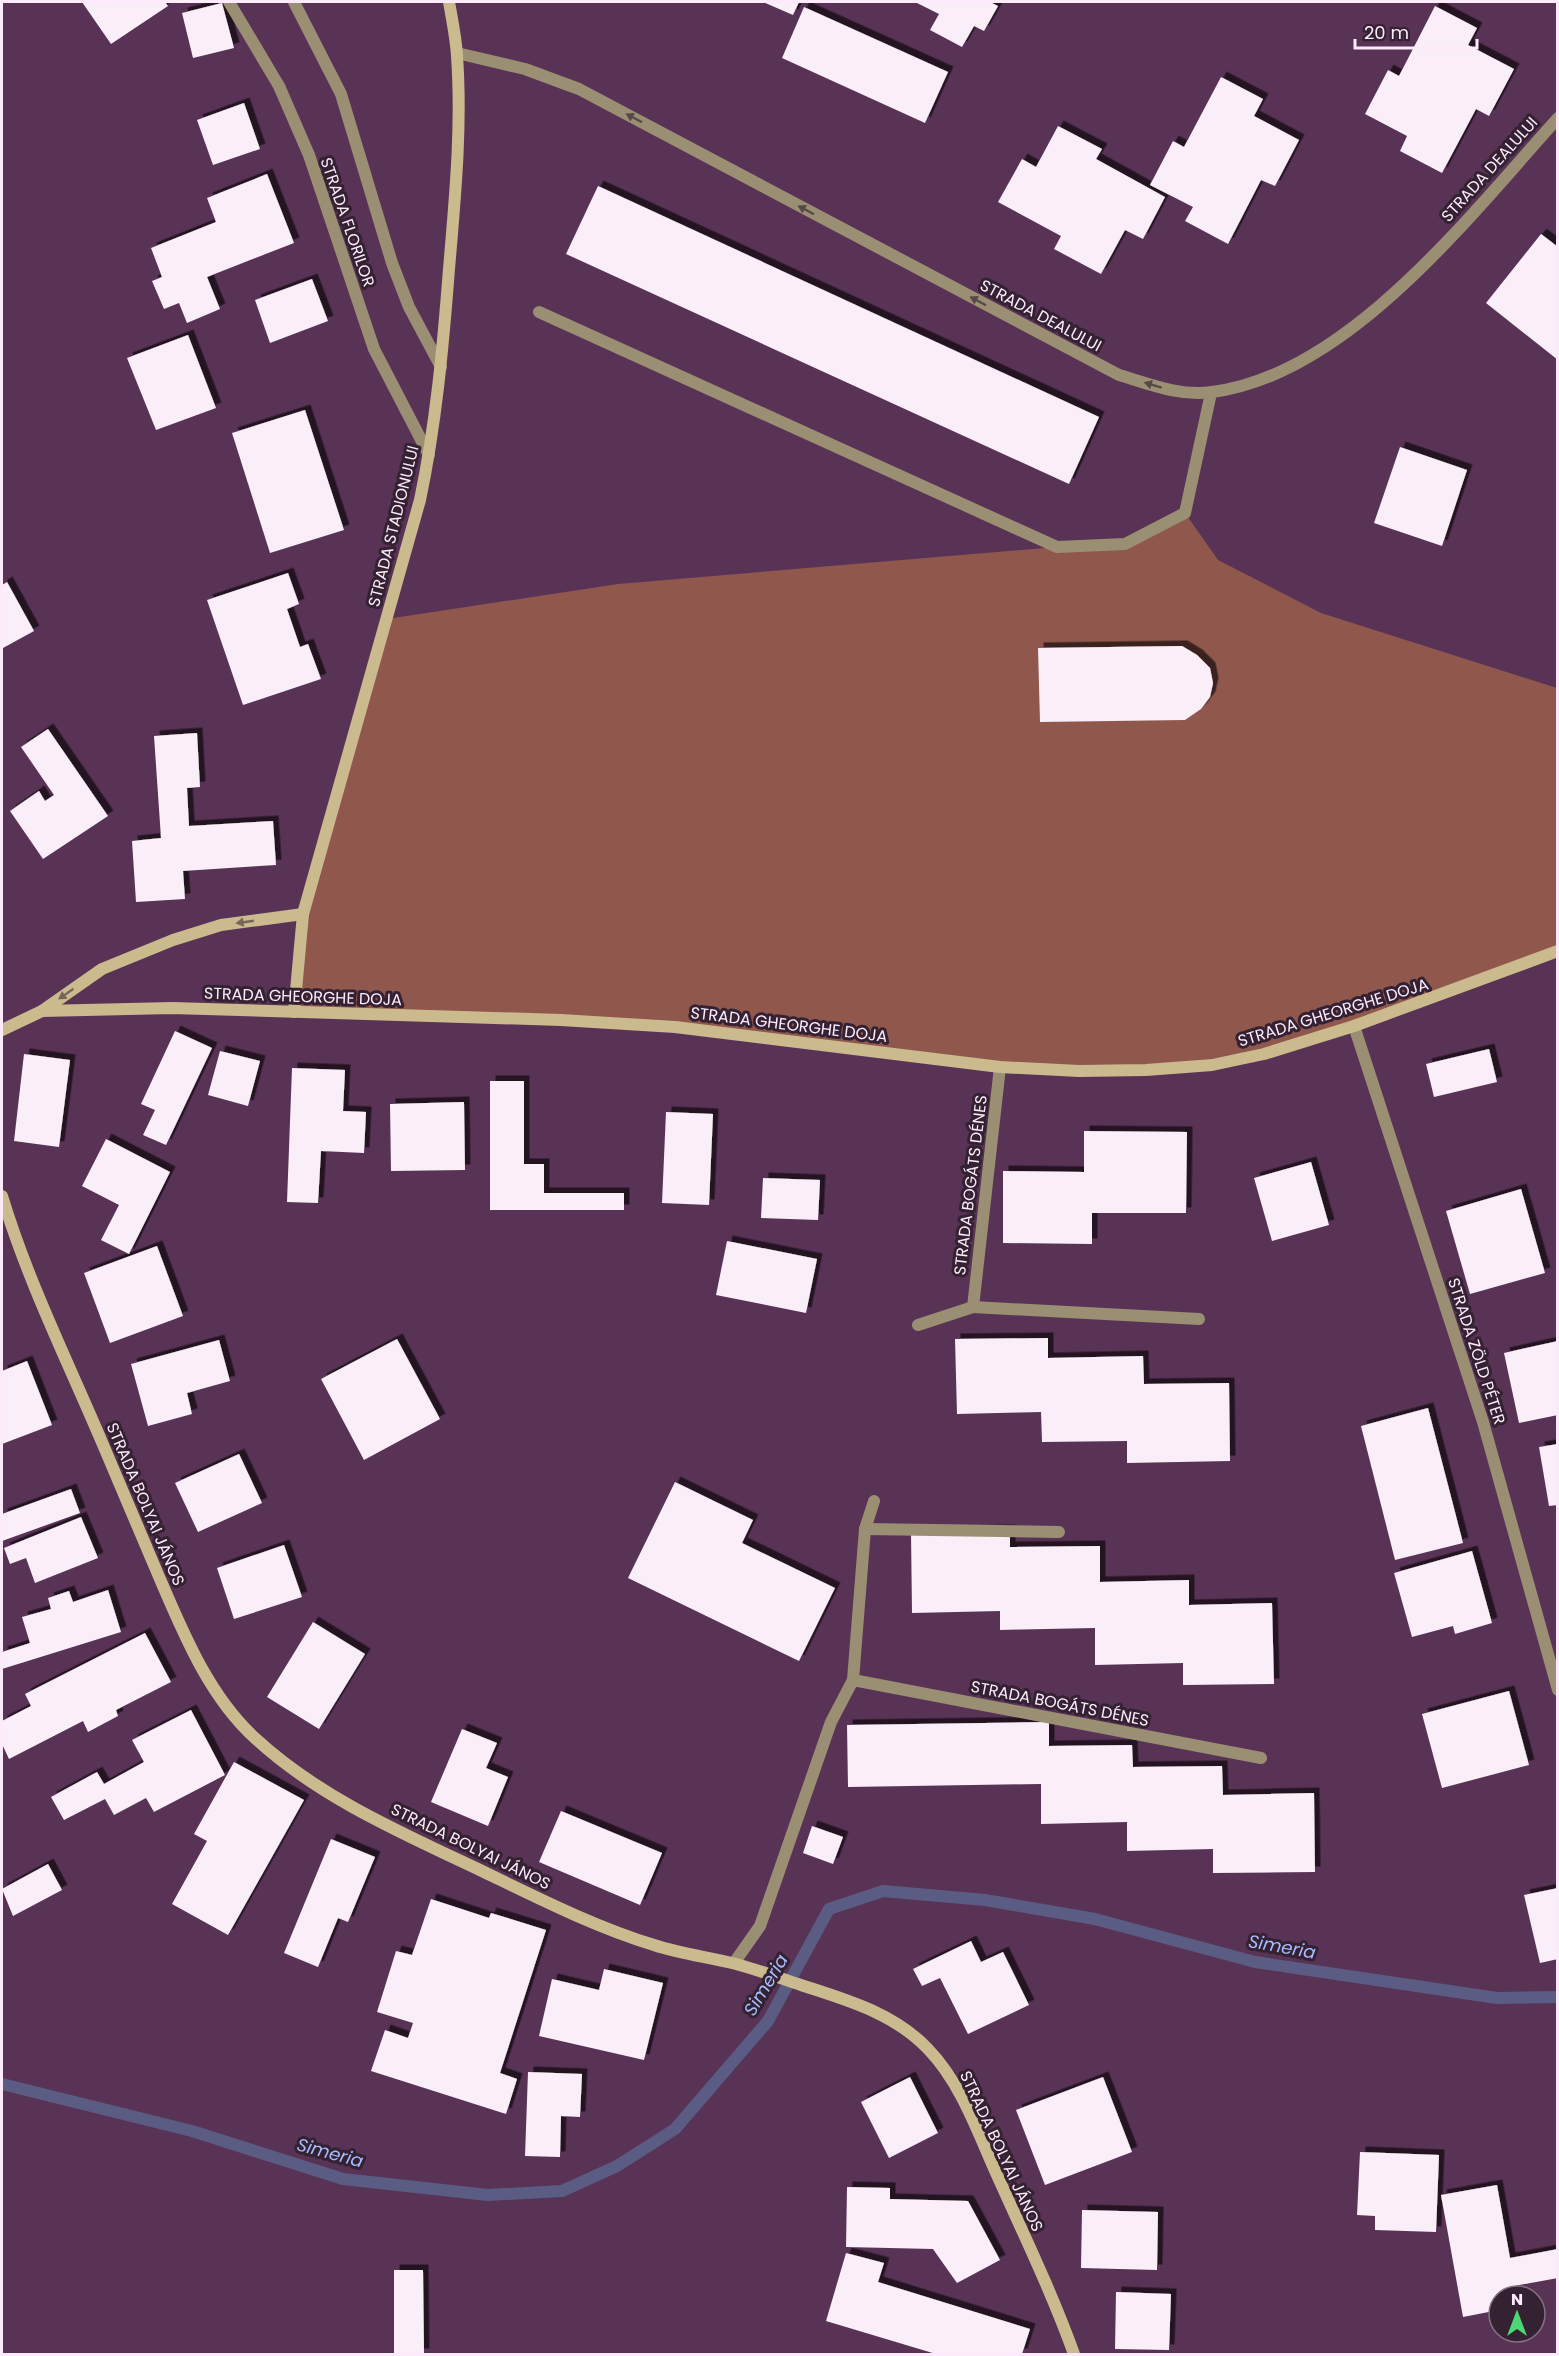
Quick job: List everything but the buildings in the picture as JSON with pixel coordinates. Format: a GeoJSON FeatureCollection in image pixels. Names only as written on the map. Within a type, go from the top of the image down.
{"type":"FeatureCollection","features":[{"type":"Feature","properties":{"kind":"street","name":"STRADA FLORILOR"},"geometry":{"type":"LineString","coordinates":[[229,2],[279,86],[309,155],[374,349],[429,455]]}},
{"type":"Feature","properties":{"kind":"street","name":"STRADA FLORILOR"},"geometry":{"type":"LineString","coordinates":[[294,2],[341,94],[392,263],[409,307],[441,367]]}},
{"type":"Feature","properties":{"kind":"street","name":"STRADA STADIONULUI"},"geometry":{"type":"LineString","coordinates":[[294,1012],[303,914],[420,500],[429,455],[441,367],[457,170],[459,115],[457,54],[449,2]]}},
{"type":"Feature","properties":{"kind":"street","name":"STRADA DEALULUI"},"geometry":{"type":"LineString","coordinates":[[457,54],[525,69],[579,89],[1119,375],[1169,390],[1211,393],[1258,381],[1305,359],[1367,317],[1424,266],[1557,118]]}},
{"type":"Feature","properties":{"kind":"street"},"geometry":{"type":"LineString","coordinates":[[539,312],[1057,547],[1125,544],[1185,513],[1211,393]]}},
{"type":"Feature","properties":{"kind":"street"},"geometry":{"type":"LineString","coordinates":[[42,1011],[102,969],[172,940],[221,926],[303,914]]}},
{"type":"Feature","properties":{"kind":"street","name":"STRADA GHEORGHE DOJA"},"geometry":{"type":"LineString","coordinates":[[2,1030],[42,1011],[172,1008],[561,1020],[675,1027],[1000,1067],[1079,1071],[1146,1070],[1212,1065],[1264,1054],[1354,1026],[1557,951]]}},
{"type":"Feature","properties":{"kind":"street","name":"STRADA ZÖLD PÉTER"},"geometry":{"type":"LineString","coordinates":[[1354,1026],[1483,1422],[1557,1690]]}},
{"type":"Feature","properties":{"kind":"street","name":"STRADA BOGÁTS DÉNES"},"geometry":{"type":"LineString","coordinates":[[973,1306],[1000,1067]]}},
{"type":"Feature","properties":{"kind":"street","name":"STRADA BOLYAI JÁNOS"},"geometry":{"type":"LineString","coordinates":[[2,1196],[27,1267],[188,1643],[225,1704],[252,1736],[281,1761],[326,1792],[414,1839],[520,1889],[603,1926],[651,1944],[686,1955],[734,1963],[877,2011],[904,2027],[929,2050],[947,2073],[986,2150],[1058,2309],[1074,2355]]}},
{"type":"Feature","properties":{"kind":"street"},"geometry":{"type":"LineString","coordinates":[[918,1325],[973,1306],[1199,1319]]}},
{"type":"Feature","properties":{"kind":"street"},"geometry":{"type":"LineString","coordinates":[[734,1963],[760,1926],[831,1722],[852,1680],[865,1529],[874,1501]]}},
{"type":"Feature","properties":{"kind":"street"},"geometry":{"type":"LineString","coordinates":[[865,1529],[1059,1532]]}},
{"type":"Feature","properties":{"kind":"street","name":"STRADA BOGÁTS DÉNES"},"geometry":{"type":"LineString","coordinates":[[852,1680],[1261,1758]]}},
{"type":"Feature","properties":{"kind":"shaded area"},"geometry":{"type":"Polygon","coordinates":[[[1185,513],[1218,560],[1321,613],[1557,688],[1557,951],[1264,1054],[1079,1071],[675,1027],[294,1012],[303,914],[387,619],[618,584],[1057,547],[1125,544],[1185,513]]]}},
{"type":"Feature","properties":{"kind":"waterway","name":"Simeria"},"geometry":{"type":"LineString","coordinates":[[2,2084],[192,2131],[343,2179],[488,2195],[562,2191],[617,2166],[675,2129],[768,2021],[829,1909],[883,1891],[985,1900],[1095,1919],[1255,1962],[1497,1998],[1558,1997]]}}]}
